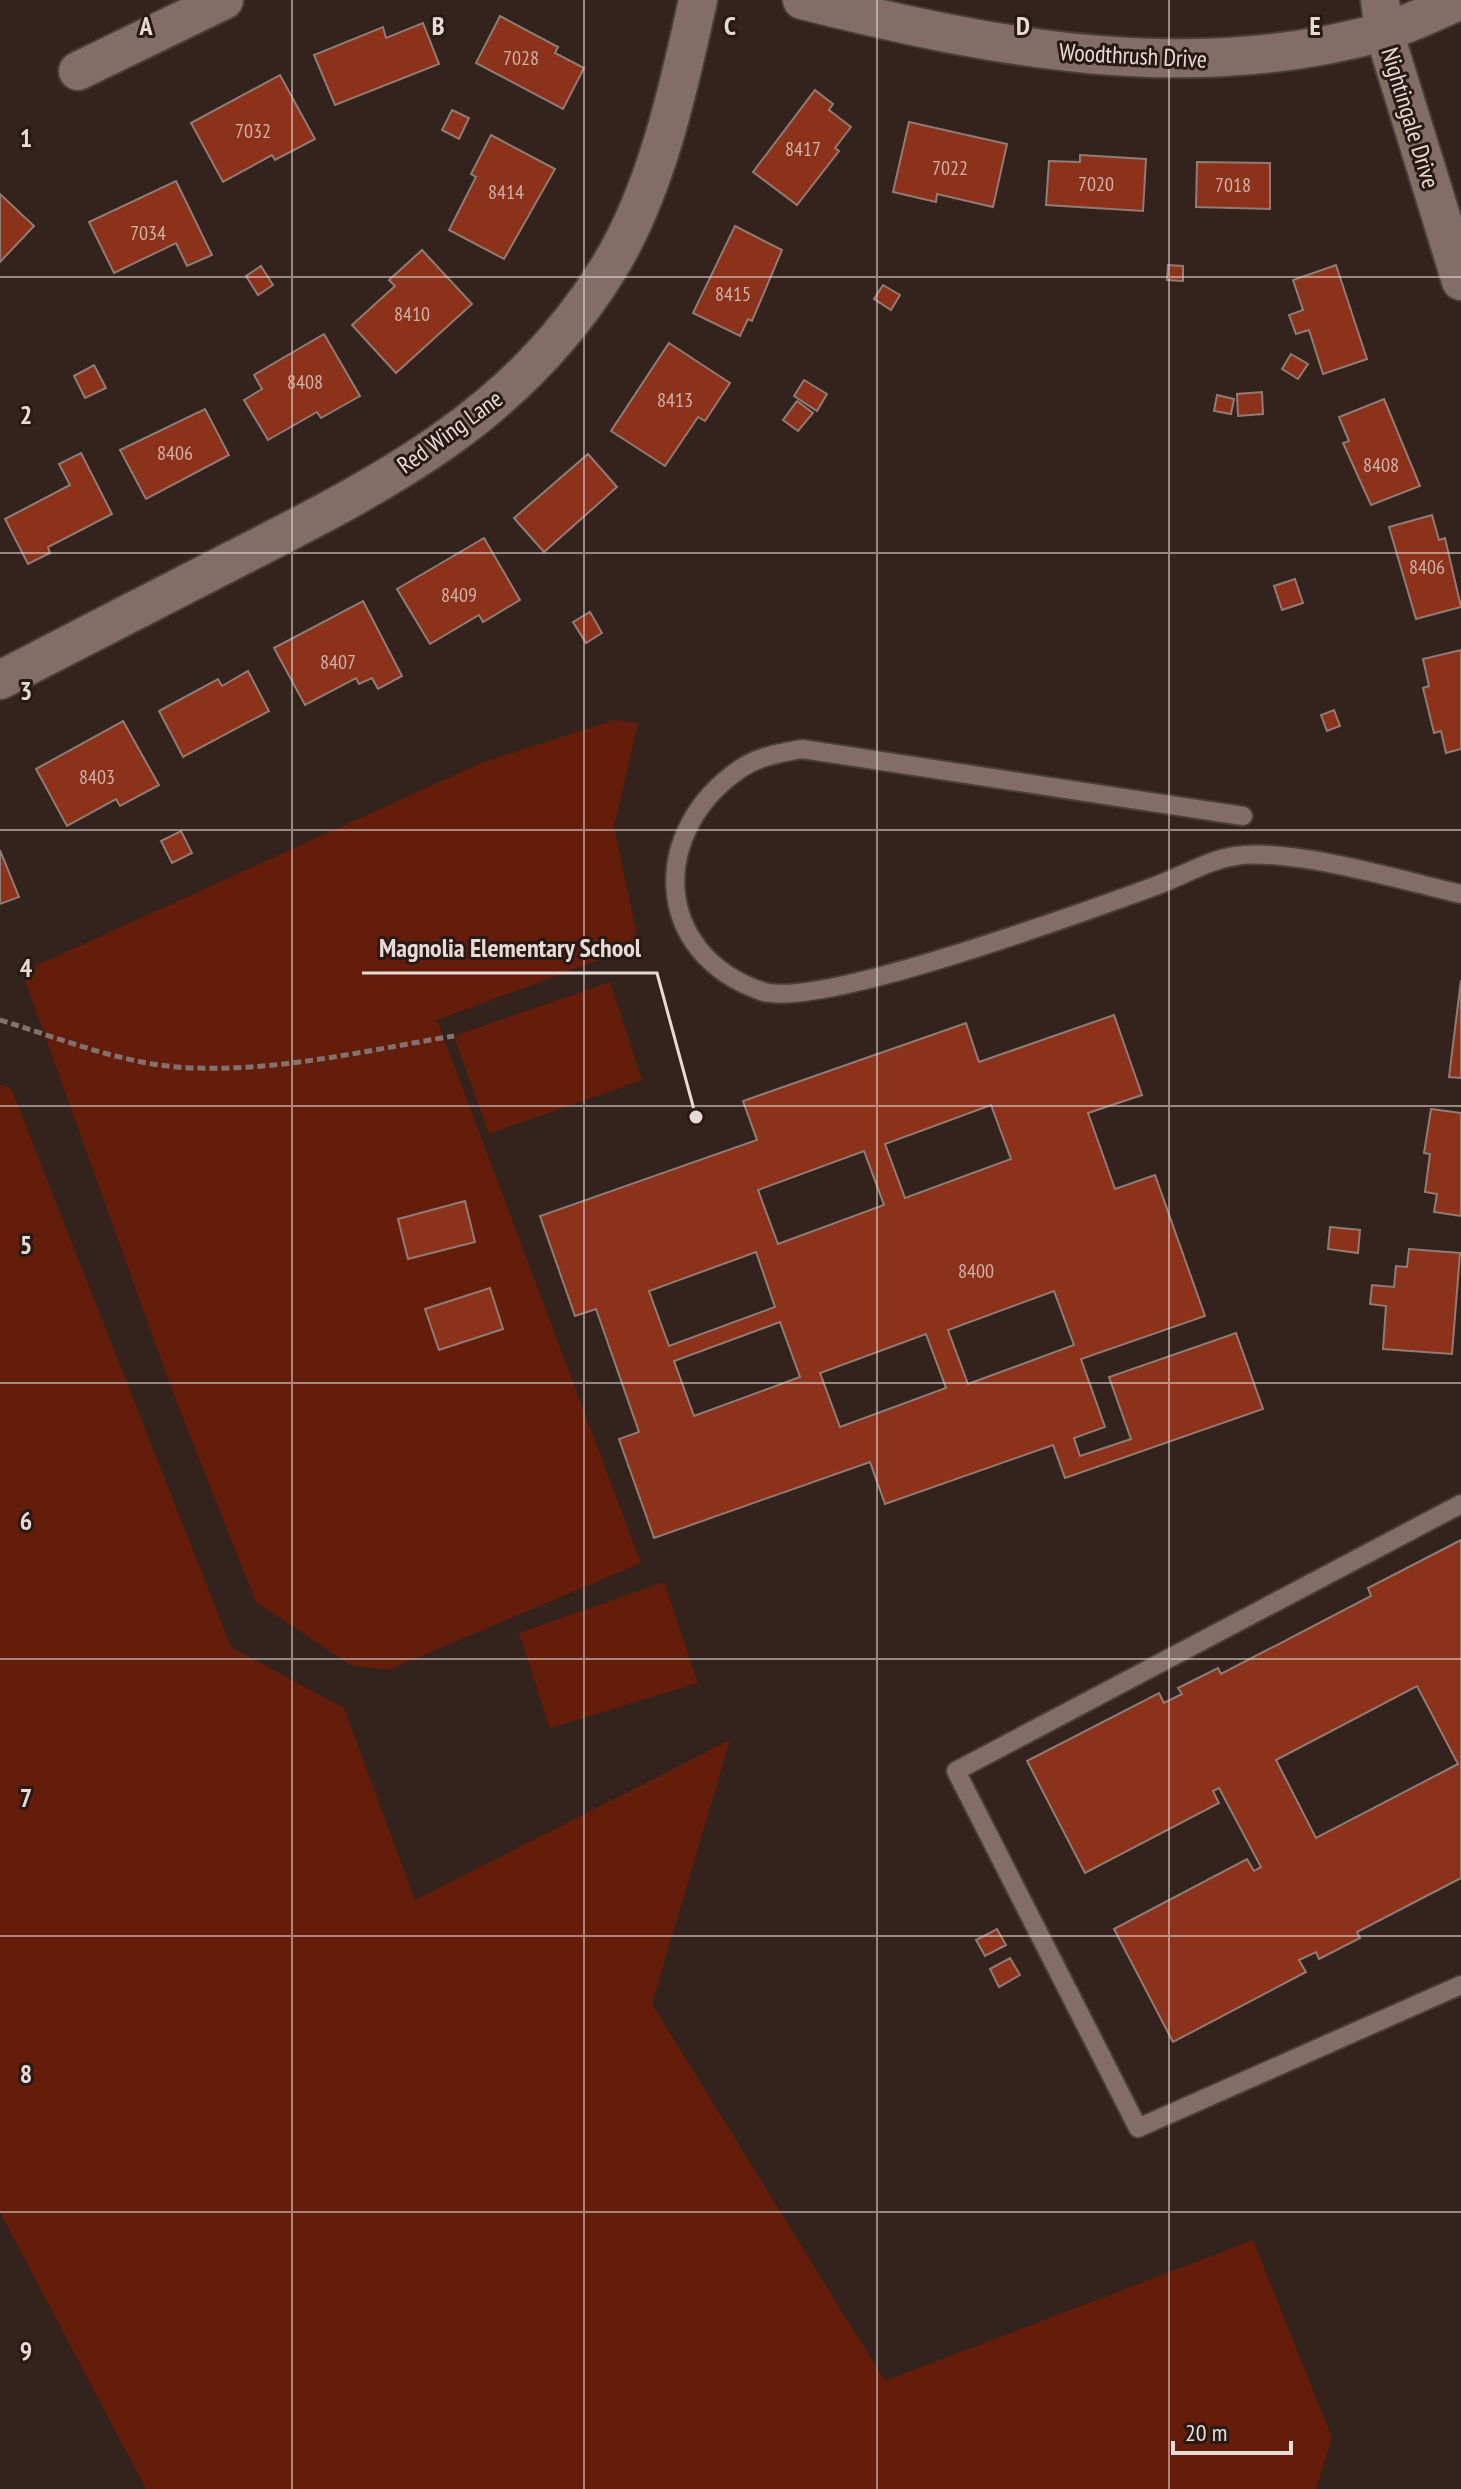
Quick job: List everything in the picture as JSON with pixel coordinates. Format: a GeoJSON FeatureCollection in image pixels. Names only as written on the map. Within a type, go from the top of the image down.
{"type":"FeatureCollection","features":[{"type":"Feature","properties":{"kind":"street"},"geometry":{"type":"LineString","coordinates":[[78,71],[224,0]]}},
{"type":"Feature","properties":{"kind":"street","name":"Red Wing Lane"},"geometry":{"type":"LineString","coordinates":[[0,680],[340,506],[436,449],[503,395],[574,319],[610,266],[637,207],[667,126],[698,0]]}},
{"type":"Feature","properties":{"kind":"street","name":"Woodthrush Drive"},"geometry":{"type":"LineString","coordinates":[[802,0],[1031,50],[1141,59],[1216,60],[1382,16],[1461,0]]}},
{"type":"Feature","properties":{"kind":"street","name":"Nightingale Drive"},"geometry":{"type":"LineString","coordinates":[[1382,16],[1461,281]]}},
{"type":"Feature","properties":{"kind":"lane"},"geometry":{"type":"LineString","coordinates":[[1243,816],[802,749],[770,754],[742,768],[708,797],[695,814],[673,865],[676,904],[690,937],[713,963],[737,982],[765,993],[788,996],[879,977],[1150,888],[1234,856],[1291,858],[1461,894]]}},
{"type":"Feature","properties":{"kind":"lane"},"geometry":{"type":"LineString","coordinates":[[1461,1504],[956,1771],[1138,2128],[1461,1985]]}},
{"type":"Feature","properties":{"kind":"path"},"geometry":{"type":"LineString","coordinates":[[0,1020],[143,1061],[193,1069],[352,1056],[454,1036]]}},
{"type":"Feature","properties":{"kind":"shaded area"},"geometry":{"type":"Polygon","coordinates":[[[614,720],[638,723],[614,827],[639,945],[437,1020],[641,1563],[388,1670],[350,1665],[256,1602],[175,1398],[22,972],[481,763],[614,720]]]}},
{"type":"Feature","properties":{"kind":"shaded area"},"geometry":{"type":"Polygon","coordinates":[[[610,982],[642,1080],[489,1134],[454,1036],[610,982]]]}},
{"type":"Feature","properties":{"kind":"shaded area"},"geometry":{"type":"Polygon","coordinates":[[[0,1085],[11,1088],[231,1647],[344,1708],[415,1900],[730,1740],[652,2004],[885,2381],[1253,2240],[1332,2438],[1316,2489],[146,2489],[0,2212],[0,1085]]]}},
{"type":"Feature","properties":{"kind":"shaded area"},"geometry":{"type":"Polygon","coordinates":[[[664,1582],[698,1683],[550,1728],[519,1633],[664,1582]]]}},
{"type":"Feature","properties":{"kind":"building"},"geometry":{"type":"Polygon","coordinates":[[[500,16],[558,47],[555,53],[584,68],[563,109],[476,63],[500,16]]]}},
{"type":"Feature","properties":{"kind":"building"},"geometry":{"type":"Polygon","coordinates":[[[423,23],[439,64],[335,105],[314,55],[383,27],[386,38],[423,23]]]}},
{"type":"Feature","properties":{"kind":"building"},"geometry":{"type":"Polygon","coordinates":[[[280,75],[315,139],[275,160],[272,155],[223,182],[191,123],[280,75]]]}},
{"type":"Feature","properties":{"kind":"building"},"geometry":{"type":"Polygon","coordinates":[[[815,90],[833,104],[829,110],[851,127],[835,148],[839,151],[797,205],[753,172],[815,90]]]}},
{"type":"Feature","properties":{"kind":"building"},"geometry":{"type":"Polygon","coordinates":[[[452,110],[469,118],[459,139],[442,130],[452,110]]]}},
{"type":"Feature","properties":{"kind":"building"},"geometry":{"type":"Polygon","coordinates":[[[909,122],[1007,144],[993,207],[937,194],[936,202],[893,192],[909,122]]]}},
{"type":"Feature","properties":{"kind":"building"},"geometry":{"type":"Polygon","coordinates":[[[491,135],[555,169],[504,259],[449,230],[476,177],[471,174],[491,135]]]}},
{"type":"Feature","properties":{"kind":"building"},"geometry":{"type":"Polygon","coordinates":[[[1080,155],[1146,159],[1143,211],[1046,205],[1049,161],[1080,162],[1080,155]]]}},
{"type":"Feature","properties":{"kind":"building"},"geometry":{"type":"Polygon","coordinates":[[[1197,162],[1270,163],[1270,209],[1196,207],[1197,162]]]}},
{"type":"Feature","properties":{"kind":"building"},"geometry":{"type":"Polygon","coordinates":[[[176,181],[212,255],[187,266],[176,243],[114,273],[89,222],[176,181]]]}},
{"type":"Feature","properties":{"kind":"building"},"geometry":{"type":"Polygon","coordinates":[[[0,194],[34,226],[0,262],[0,194]]]}},
{"type":"Feature","properties":{"kind":"building"},"geometry":{"type":"Polygon","coordinates":[[[735,226],[782,250],[752,321],[748,319],[740,336],[693,313],[735,226]]]}},
{"type":"Feature","properties":{"kind":"building"},"geometry":{"type":"Polygon","coordinates":[[[422,250],[472,304],[396,373],[352,325],[395,286],[389,280],[422,250]]]}},
{"type":"Feature","properties":{"kind":"building"},"geometry":{"type":"Polygon","coordinates":[[[1168,265],[1183,266],[1183,281],[1167,280],[1168,265]]]}},
{"type":"Feature","properties":{"kind":"building"},"geometry":{"type":"Polygon","coordinates":[[[1336,265],[1367,359],[1323,374],[1309,330],[1296,334],[1289,315],[1303,310],[1293,280],[1336,265]]]}},
{"type":"Feature","properties":{"kind":"building"},"geometry":{"type":"Polygon","coordinates":[[[261,266],[273,285],[258,295],[246,276],[261,266]]]}},
{"type":"Feature","properties":{"kind":"building"},"geometry":{"type":"Polygon","coordinates":[[[883,285],[900,295],[891,310],[874,299],[883,285]]]}},
{"type":"Feature","properties":{"kind":"building"},"geometry":{"type":"Polygon","coordinates":[[[324,334],[360,396],[321,418],[317,412],[268,440],[244,400],[262,389],[254,375],[324,334]]]}},
{"type":"Feature","properties":{"kind":"building"},"geometry":{"type":"Polygon","coordinates":[[[669,343],[730,383],[705,421],[698,417],[665,466],[611,431],[669,343]]]}},
{"type":"Feature","properties":{"kind":"building"},"geometry":{"type":"Polygon","coordinates":[[[1291,354],[1308,364],[1298,379],[1282,369],[1291,354]]]}},
{"type":"Feature","properties":{"kind":"building"},"geometry":{"type":"Polygon","coordinates":[[[94,365],[106,388],[85,398],[74,376],[94,365]]]}},
{"type":"Feature","properties":{"kind":"building"},"geometry":{"type":"Polygon","coordinates":[[[804,380],[827,394],[817,411],[794,396],[804,380]]]}},
{"type":"Feature","properties":{"kind":"building"},"geometry":{"type":"Polygon","coordinates":[[[1262,392],[1263,414],[1238,416],[1237,394],[1262,392]]]}},
{"type":"Feature","properties":{"kind":"building"},"geometry":{"type":"Polygon","coordinates":[[[1217,395],[1234,399],[1231,414],[1214,411],[1217,395]]]}},
{"type":"Feature","properties":{"kind":"building"},"geometry":{"type":"Polygon","coordinates":[[[1384,399],[1420,486],[1371,505],[1343,443],[1349,441],[1339,417],[1384,399]]]}},
{"type":"Feature","properties":{"kind":"building"},"geometry":{"type":"Polygon","coordinates":[[[797,401],[813,413],[798,431],[783,420],[797,401]]]}},
{"type":"Feature","properties":{"kind":"building"},"geometry":{"type":"Polygon","coordinates":[[[205,409],[229,455],[146,499],[120,450],[205,409]]]}},
{"type":"Feature","properties":{"kind":"building"},"geometry":{"type":"Polygon","coordinates":[[[81,453],[112,514],[48,547],[50,553],[28,564],[5,519],[70,485],[59,464],[81,453]]]}},
{"type":"Feature","properties":{"kind":"building"},"geometry":{"type":"Polygon","coordinates":[[[588,454],[617,487],[544,552],[514,518],[588,454]]]}},
{"type":"Feature","properties":{"kind":"building"},"geometry":{"type":"Polygon","coordinates":[[[1432,515],[1439,540],[1445,538],[1461,607],[1416,619],[1389,527],[1432,515]]]}},
{"type":"Feature","properties":{"kind":"building"},"geometry":{"type":"Polygon","coordinates":[[[484,538],[520,600],[483,622],[479,615],[430,644],[397,589],[484,538]]]}},
{"type":"Feature","properties":{"kind":"building"},"geometry":{"type":"Polygon","coordinates":[[[1295,579],[1303,603],[1282,610],[1274,586],[1295,579]]]}},
{"type":"Feature","properties":{"kind":"building"},"geometry":{"type":"Polygon","coordinates":[[[363,601],[402,676],[378,689],[372,678],[359,684],[356,678],[305,705],[274,648],[363,601]]]}},
{"type":"Feature","properties":{"kind":"building"},"geometry":{"type":"Polygon","coordinates":[[[590,612],[602,633],[586,643],[573,622],[590,612]]]}},
{"type":"Feature","properties":{"kind":"building"},"geometry":{"type":"Polygon","coordinates":[[[1461,650],[1461,749],[1446,753],[1441,731],[1434,733],[1423,688],[1429,686],[1423,659],[1461,650]]]}},
{"type":"Feature","properties":{"kind":"building"},"geometry":{"type":"Polygon","coordinates":[[[248,671],[269,711],[183,757],[159,711],[218,679],[222,686],[248,671]]]}},
{"type":"Feature","properties":{"kind":"building"},"geometry":{"type":"Polygon","coordinates":[[[1334,710],[1340,726],[1327,731],[1321,715],[1334,710]]]}},
{"type":"Feature","properties":{"kind":"building"},"geometry":{"type":"Polygon","coordinates":[[[123,721],[159,785],[120,806],[116,799],[67,826],[36,769],[123,721]]]}},
{"type":"Feature","properties":{"kind":"building"},"geometry":{"type":"Polygon","coordinates":[[[181,831],[192,853],[172,863],[161,841],[181,831]]]}},
{"type":"Feature","properties":{"kind":"building"},"geometry":{"type":"Polygon","coordinates":[[[0,850],[19,897],[0,904],[0,850]]]}},
{"type":"Feature","properties":{"kind":"building"},"geometry":{"type":"Polygon","coordinates":[[[1461,980],[1461,1078],[1449,1077],[1461,980]]]}},
{"type":"Feature","properties":{"kind":"building"},"geometry":{"type":"Polygon","coordinates":[[[1114,1015],[1142,1095],[1088,1113],[1115,1189],[1155,1175],[1205,1316],[1081,1359],[1105,1427],[1074,1438],[1080,1456],[1131,1439],[1109,1377],[1236,1333],[1263,1409],[1065,1478],[1053,1445],[885,1504],[870,1462],[654,1538],[619,1439],[639,1432],[596,1309],[575,1316],[540,1216],[757,1140],[743,1101],[966,1023],[979,1062],[1114,1015]],[[991,1105],[885,1144],[905,1198],[1011,1159],[991,1105]],[[864,1151],[758,1190],[778,1244],[884,1205],[864,1151]],[[756,1252],[649,1291],[669,1346],[775,1307],[756,1252]],[[1054,1291],[948,1330],[968,1384],[1074,1345],[1054,1291]],[[780,1322],[674,1361],[694,1416],[800,1377],[780,1322]],[[926,1334],[820,1373],[840,1427],[946,1388],[926,1334]]]}},
{"type":"Feature","properties":{"kind":"building"},"geometry":{"type":"Polygon","coordinates":[[[1431,1109],[1461,1113],[1461,1216],[1434,1212],[1437,1194],[1425,1192],[1430,1154],[1424,1153],[1431,1109]]]}},
{"type":"Feature","properties":{"kind":"building"},"geometry":{"type":"Polygon","coordinates":[[[465,1201],[475,1242],[408,1259],[398,1219],[465,1201]]]}},
{"type":"Feature","properties":{"kind":"building"},"geometry":{"type":"Polygon","coordinates":[[[1330,1227],[1360,1230],[1358,1253],[1328,1249],[1330,1227]]]}},
{"type":"Feature","properties":{"kind":"building"},"geometry":{"type":"Polygon","coordinates":[[[1409,1249],[1460,1253],[1452,1354],[1383,1349],[1386,1306],[1370,1304],[1372,1285],[1394,1287],[1396,1266],[1407,1267],[1409,1249]]]}},
{"type":"Feature","properties":{"kind":"building"},"geometry":{"type":"Polygon","coordinates":[[[490,1288],[503,1329],[439,1350],[425,1309],[490,1288]]]}},
{"type":"Feature","properties":{"kind":"building"},"geometry":{"type":"Polygon","coordinates":[[[1461,1540],[1461,1878],[1357,1932],[1360,1938],[1319,1959],[1316,1952],[1299,1960],[1306,1972],[1173,2042],[1114,1929],[1247,1859],[1254,1871],[1261,1867],[1219,1788],[1213,1791],[1219,1803],[1085,1873],[1027,1761],[1159,1693],[1164,1703],[1182,1694],[1178,1688],[1218,1668],[1221,1674],[1371,1596],[1368,1588],[1461,1540]],[[1417,1686],[1276,1760],[1316,1838],[1458,1764],[1417,1686]]]}},
{"type":"Feature","properties":{"kind":"building"},"geometry":{"type":"Polygon","coordinates":[[[997,1929],[1006,1945],[985,1956],[976,1940],[997,1929]]]}},
{"type":"Feature","properties":{"kind":"building"},"geometry":{"type":"Polygon","coordinates":[[[1010,1958],[1020,1975],[999,1987],[990,1969],[1010,1958]]]}},
{"type":"Feature","properties":{"kind":"place","name":"Magnolia Elementary School"},"geometry":{"type":"Point","coordinates":[696,1117]}}]}
